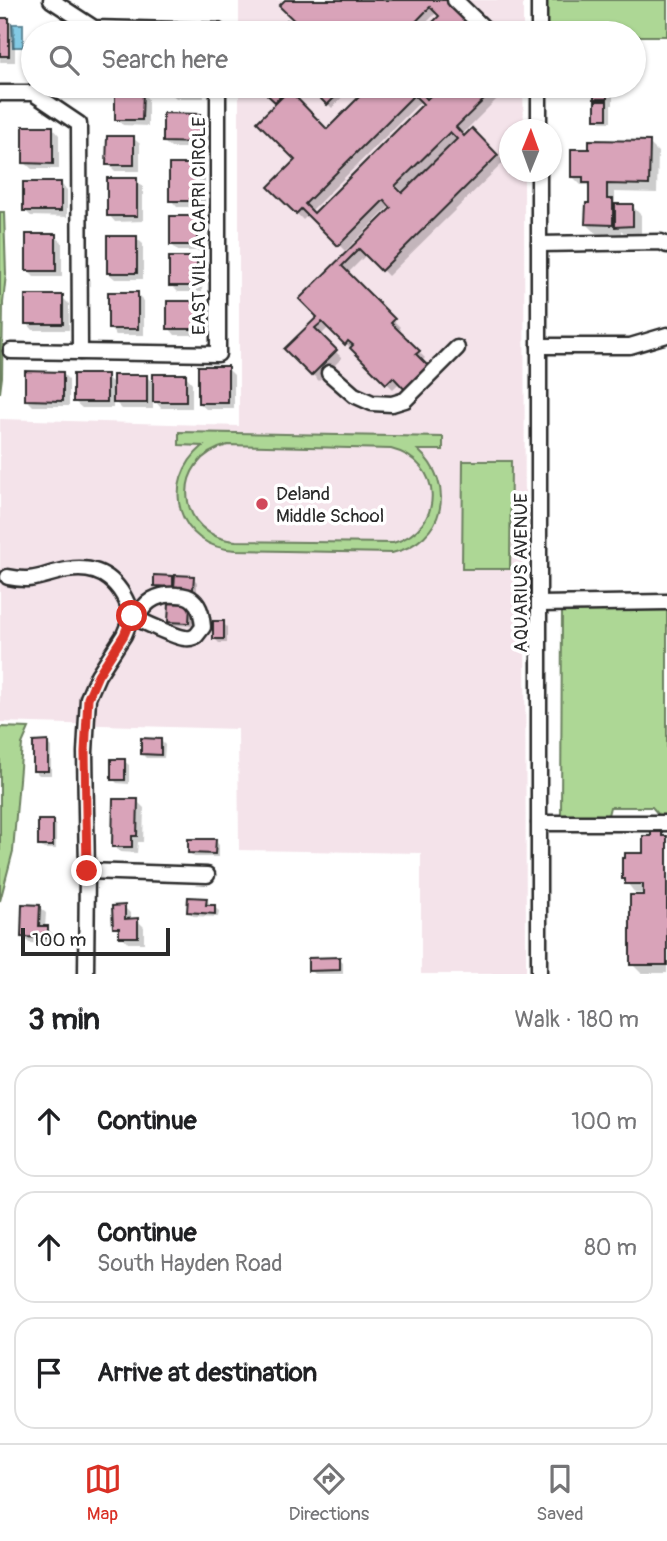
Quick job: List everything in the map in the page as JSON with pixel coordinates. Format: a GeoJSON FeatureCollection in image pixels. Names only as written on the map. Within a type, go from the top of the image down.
{"type":"FeatureCollection","features":[{"type":"Feature","properties":{"kind":"street"},"geometry":{"type":"LineString","coordinates":[[51,0],[83,21]]}},
{"type":"Feature","properties":{"kind":"street"},"geometry":{"type":"LineString","coordinates":[[455,0],[477,21]]}},
{"type":"Feature","properties":{"kind":"street"},"geometry":{"type":"LineString","coordinates":[[539,0],[539,21]]}},
{"type":"Feature","properties":{"kind":"street"},"geometry":{"type":"LineString","coordinates":[[0,93],[21,93]]}},
{"type":"Feature","properties":{"kind":"street"},"geometry":{"type":"LineString","coordinates":[[40,98],[79,124],[80,352]]}},
{"type":"Feature","properties":{"kind":"street","name":"EAST VILLA CAPRI CIRCLE"},"geometry":{"type":"LineString","coordinates":[[11,351],[218,354],[218,98]]}},
{"type":"Feature","properties":{"kind":"street"},"geometry":{"type":"LineString","coordinates":[[539,98],[539,119]]}},
{"type":"Feature","properties":{"kind":"street","name":"AQUARIUS AVENUE"},"geometry":{"type":"LineString","coordinates":[[539,182],[539,974]]}},
{"type":"Feature","properties":{"kind":"street"},"geometry":{"type":"LineString","coordinates":[[539,244],[661,242],[667,245]]}},
{"type":"Feature","properties":{"kind":"street"},"geometry":{"type":"LineString","coordinates":[[539,346],[630,346],[667,335]]}},
{"type":"Feature","properties":{"kind":"street"},"geometry":{"type":"LineString","coordinates":[[329,373],[354,395],[372,403],[391,404],[405,400],[457,348]]}},
{"type":"Feature","properties":{"kind":"street"},"geometry":{"type":"LineString","coordinates":[[8,577],[39,578],[65,570],[84,568],[95,571],[110,578],[126,597],[134,617],[98,675],[88,698],[85,752],[86,974]]}},
{"type":"Feature","properties":{"kind":"street"},"geometry":{"type":"LineString","coordinates":[[539,604],[667,602]]}},
{"type":"Feature","properties":{"kind":"street"},"geometry":{"type":"LineString","coordinates":[[539,823],[667,823]]}},
{"type":"Feature","properties":{"kind":"street"},"geometry":{"type":"LineString","coordinates":[[87,871],[207,874]]}},
{"type":"Feature","properties":{"kind":"shaded area"},"geometry":{"type":"Polygon","coordinates":[[[239,0],[523,0],[523,21],[239,21],[239,0]]]}},
{"type":"Feature","properties":{"kind":"shaded area","name":"Deland Middle School"},"geometry":{"type":"Polygon","coordinates":[[[239,98],[523,98],[524,119],[499,119],[499,182],[524,182],[526,974],[421,974],[421,853],[239,850],[238,729],[0,722],[0,419],[239,426],[239,98]]]}},
{"type":"Feature","properties":{"kind":"green space"},"geometry":{"type":"Polygon","coordinates":[[[546,0],[667,0],[667,36],[646,36],[646,21],[546,21],[546,0]]]}},
{"type":"Feature","properties":{"kind":"green space"},"geometry":{"type":"Polygon","coordinates":[[[0,212],[4,212],[6,274],[0,393],[0,212]]]}},
{"type":"Feature","properties":{"kind":"green space"},"geometry":{"type":"Polygon","coordinates":[[[179,432],[443,437],[443,450],[418,450],[438,479],[440,510],[424,537],[410,547],[392,553],[236,550],[216,546],[200,538],[188,526],[181,511],[181,477],[189,461],[203,446],[179,445],[179,432]],[[228,445],[209,453],[196,465],[189,480],[187,497],[192,513],[201,526],[216,536],[236,541],[393,543],[410,535],[422,524],[430,510],[432,495],[429,480],[421,467],[408,456],[391,449],[228,445]]]}},
{"type":"Feature","properties":{"kind":"green space"},"geometry":{"type":"Polygon","coordinates":[[[463,461],[511,461],[510,569],[462,569],[463,461]]]}},
{"type":"Feature","properties":{"kind":"green space"},"geometry":{"type":"Polygon","coordinates":[[[667,609],[667,815],[659,815],[652,807],[610,807],[608,815],[561,815],[562,611],[667,609]]]}},
{"type":"Feature","properties":{"kind":"green space"},"geometry":{"type":"Polygon","coordinates":[[[0,727],[29,728],[22,744],[13,851],[0,901],[0,727]]]}},
{"type":"Feature","properties":{"kind":"water"},"geometry":{"type":"Polygon","coordinates":[[[12,24],[21,24],[21,47],[13,47],[12,24]]]}},
{"type":"Feature","properties":{"kind":"building"},"geometry":{"type":"Polygon","coordinates":[[[285,0],[448,0],[469,21],[434,21],[439,16],[430,7],[417,21],[295,21],[279,6],[285,0]]]}},
{"type":"Feature","properties":{"kind":"building"},"geometry":{"type":"Polygon","coordinates":[[[0,18],[9,18],[9,56],[0,56],[0,18]]]}},
{"type":"Feature","properties":{"kind":"building"},"geometry":{"type":"Polygon","coordinates":[[[115,98],[143,98],[142,120],[115,120],[115,98]]]}},
{"type":"Feature","properties":{"kind":"building"},"geometry":{"type":"Polygon","coordinates":[[[281,98],[297,98],[327,129],[358,98],[411,98],[305,204],[314,213],[423,104],[417,98],[486,98],[456,127],[464,136],[472,128],[498,155],[381,271],[359,249],[342,266],[395,319],[391,323],[420,351],[416,354],[432,370],[408,393],[393,377],[386,384],[350,348],[353,345],[348,341],[345,345],[322,322],[315,328],[337,350],[311,376],[284,349],[317,317],[299,299],[391,208],[384,200],[338,246],[301,209],[296,214],[268,187],[295,160],[257,122],[281,98]],[[450,132],[395,186],[402,193],[457,139],[450,132]]]}},
{"type":"Feature","properties":{"kind":"building"},"geometry":{"type":"Polygon","coordinates":[[[320,98],[334,98],[327,105],[320,98]]]}},
{"type":"Feature","properties":{"kind":"building"},"geometry":{"type":"Polygon","coordinates":[[[595,101],[607,101],[607,119],[595,119],[595,101]]]}},
{"type":"Feature","properties":{"kind":"building"},"geometry":{"type":"Polygon","coordinates":[[[163,113],[201,114],[201,143],[163,142],[163,113]]]}},
{"type":"Feature","properties":{"kind":"building"},"geometry":{"type":"Polygon","coordinates":[[[23,126],[53,126],[53,164],[23,163],[23,126]]]}},
{"type":"Feature","properties":{"kind":"building"},"geometry":{"type":"Polygon","coordinates":[[[107,136],[134,136],[134,165],[106,165],[107,136]]]}},
{"type":"Feature","properties":{"kind":"building"},"geometry":{"type":"Polygon","coordinates":[[[589,140],[650,141],[649,185],[607,184],[607,199],[613,199],[613,225],[585,224],[589,183],[583,183],[583,177],[571,177],[571,149],[589,149],[589,140]]]}},
{"type":"Feature","properties":{"kind":"building"},"geometry":{"type":"Polygon","coordinates":[[[169,164],[199,164],[199,201],[169,201],[169,164]]]}},
{"type":"Feature","properties":{"kind":"building"},"geometry":{"type":"Polygon","coordinates":[[[107,178],[137,178],[137,216],[107,216],[107,178]]]}},
{"type":"Feature","properties":{"kind":"building"},"geometry":{"type":"Polygon","coordinates":[[[23,182],[61,182],[61,211],[23,211],[23,182]]]}},
{"type":"Feature","properties":{"kind":"building"},"geometry":{"type":"Polygon","coordinates":[[[615,204],[633,204],[633,226],[615,227],[615,204]]]}},
{"type":"Feature","properties":{"kind":"building"},"geometry":{"type":"Polygon","coordinates":[[[170,216],[197,216],[197,245],[170,245],[170,216]]]}},
{"type":"Feature","properties":{"kind":"building"},"geometry":{"type":"Polygon","coordinates":[[[26,234],[56,234],[56,271],[26,271],[26,234]]]}},
{"type":"Feature","properties":{"kind":"building"},"geometry":{"type":"Polygon","coordinates":[[[107,236],[137,236],[137,273],[107,273],[107,236]]]}},
{"type":"Feature","properties":{"kind":"building"},"geometry":{"type":"Polygon","coordinates":[[[169,257],[197,257],[197,286],[169,286],[169,257]]]}},
{"type":"Feature","properties":{"kind":"building"},"geometry":{"type":"Polygon","coordinates":[[[108,292],[138,292],[138,329],[108,329],[108,292]]]}},
{"type":"Feature","properties":{"kind":"building"},"geometry":{"type":"Polygon","coordinates":[[[25,295],[63,295],[63,324],[25,324],[25,295]]]}},
{"type":"Feature","properties":{"kind":"building"},"geometry":{"type":"Polygon","coordinates":[[[167,301],[200,301],[200,329],[167,329],[167,301]]]}},
{"type":"Feature","properties":{"kind":"building"},"geometry":{"type":"Polygon","coordinates":[[[198,366],[228,366],[228,403],[198,403],[198,366]]]}},
{"type":"Feature","properties":{"kind":"building"},"geometry":{"type":"Polygon","coordinates":[[[25,371],[63,372],[63,401],[25,400],[25,371]]]}},
{"type":"Feature","properties":{"kind":"building"},"geometry":{"type":"Polygon","coordinates":[[[73,374],[107,374],[107,402],[73,402],[73,374]]]}},
{"type":"Feature","properties":{"kind":"building"},"geometry":{"type":"Polygon","coordinates":[[[153,374],[186,374],[186,402],[153,402],[153,374]]]}},
{"type":"Feature","properties":{"kind":"building"},"geometry":{"type":"Polygon","coordinates":[[[113,375],[147,375],[147,403],[113,403],[113,375]]]}},
{"type":"Feature","properties":{"kind":"building"},"geometry":{"type":"Polygon","coordinates":[[[154,575],[173,576],[173,587],[154,586],[154,575]]]}},
{"type":"Feature","properties":{"kind":"building"},"geometry":{"type":"Polygon","coordinates":[[[175,575],[194,576],[193,589],[174,588],[175,575]]]}},
{"type":"Feature","properties":{"kind":"building"},"geometry":{"type":"Polygon","coordinates":[[[169,603],[190,604],[189,623],[168,622],[169,603]]]}},
{"type":"Feature","properties":{"kind":"building"},"geometry":{"type":"Polygon","coordinates":[[[213,621],[224,621],[224,639],[213,639],[213,621]]]}},
{"type":"Feature","properties":{"kind":"building"},"geometry":{"type":"Polygon","coordinates":[[[141,738],[161,739],[161,755],[141,754],[141,738]]]}},
{"type":"Feature","properties":{"kind":"building"},"geometry":{"type":"Polygon","coordinates":[[[48,741],[48,771],[33,771],[33,742],[48,741]]]}},
{"type":"Feature","properties":{"kind":"building"},"geometry":{"type":"Polygon","coordinates":[[[111,759],[125,759],[125,780],[111,780],[111,759]]]}},
{"type":"Feature","properties":{"kind":"building"},"geometry":{"type":"Polygon","coordinates":[[[113,799],[138,799],[137,836],[132,836],[132,847],[112,847],[113,799]]]}},
{"type":"Feature","properties":{"kind":"building"},"geometry":{"type":"Polygon","coordinates":[[[38,820],[53,820],[53,846],[38,846],[38,820]]]}},
{"type":"Feature","properties":{"kind":"building"},"geometry":{"type":"Polygon","coordinates":[[[651,832],[662,832],[662,836],[667,836],[667,965],[630,965],[630,895],[643,895],[643,884],[625,884],[625,879],[622,879],[622,858],[625,858],[625,853],[643,853],[643,836],[651,836],[651,832]]]}},
{"type":"Feature","properties":{"kind":"building"},"geometry":{"type":"Polygon","coordinates":[[[188,839],[216,839],[215,854],[188,853],[188,839]]]}},
{"type":"Feature","properties":{"kind":"building"},"geometry":{"type":"Polygon","coordinates":[[[188,897],[207,898],[206,905],[215,905],[215,914],[187,912],[188,897]]]}},
{"type":"Feature","properties":{"kind":"building"},"geometry":{"type":"Polygon","coordinates":[[[22,904],[40,905],[39,926],[48,926],[48,938],[21,937],[22,904]]]}},
{"type":"Feature","properties":{"kind":"building"},"geometry":{"type":"Polygon","coordinates":[[[125,905],[125,919],[138,918],[138,937],[119,937],[119,928],[113,928],[112,906],[125,905]]]}},
{"type":"Feature","properties":{"kind":"building"},"geometry":{"type":"Polygon","coordinates":[[[340,957],[340,970],[308,971],[308,958],[340,957]]]}},
{"type":"Feature","properties":{"kind":"place","name":"Deland Middle School"},"geometry":{"type":"Point","coordinates":[262,504]}},
{"type":"Feature","properties":{"kind":"route"},"geometry":{"type":"LineString","coordinates":[[87,871],[85,752],[88,698],[132,616]]}}]}
